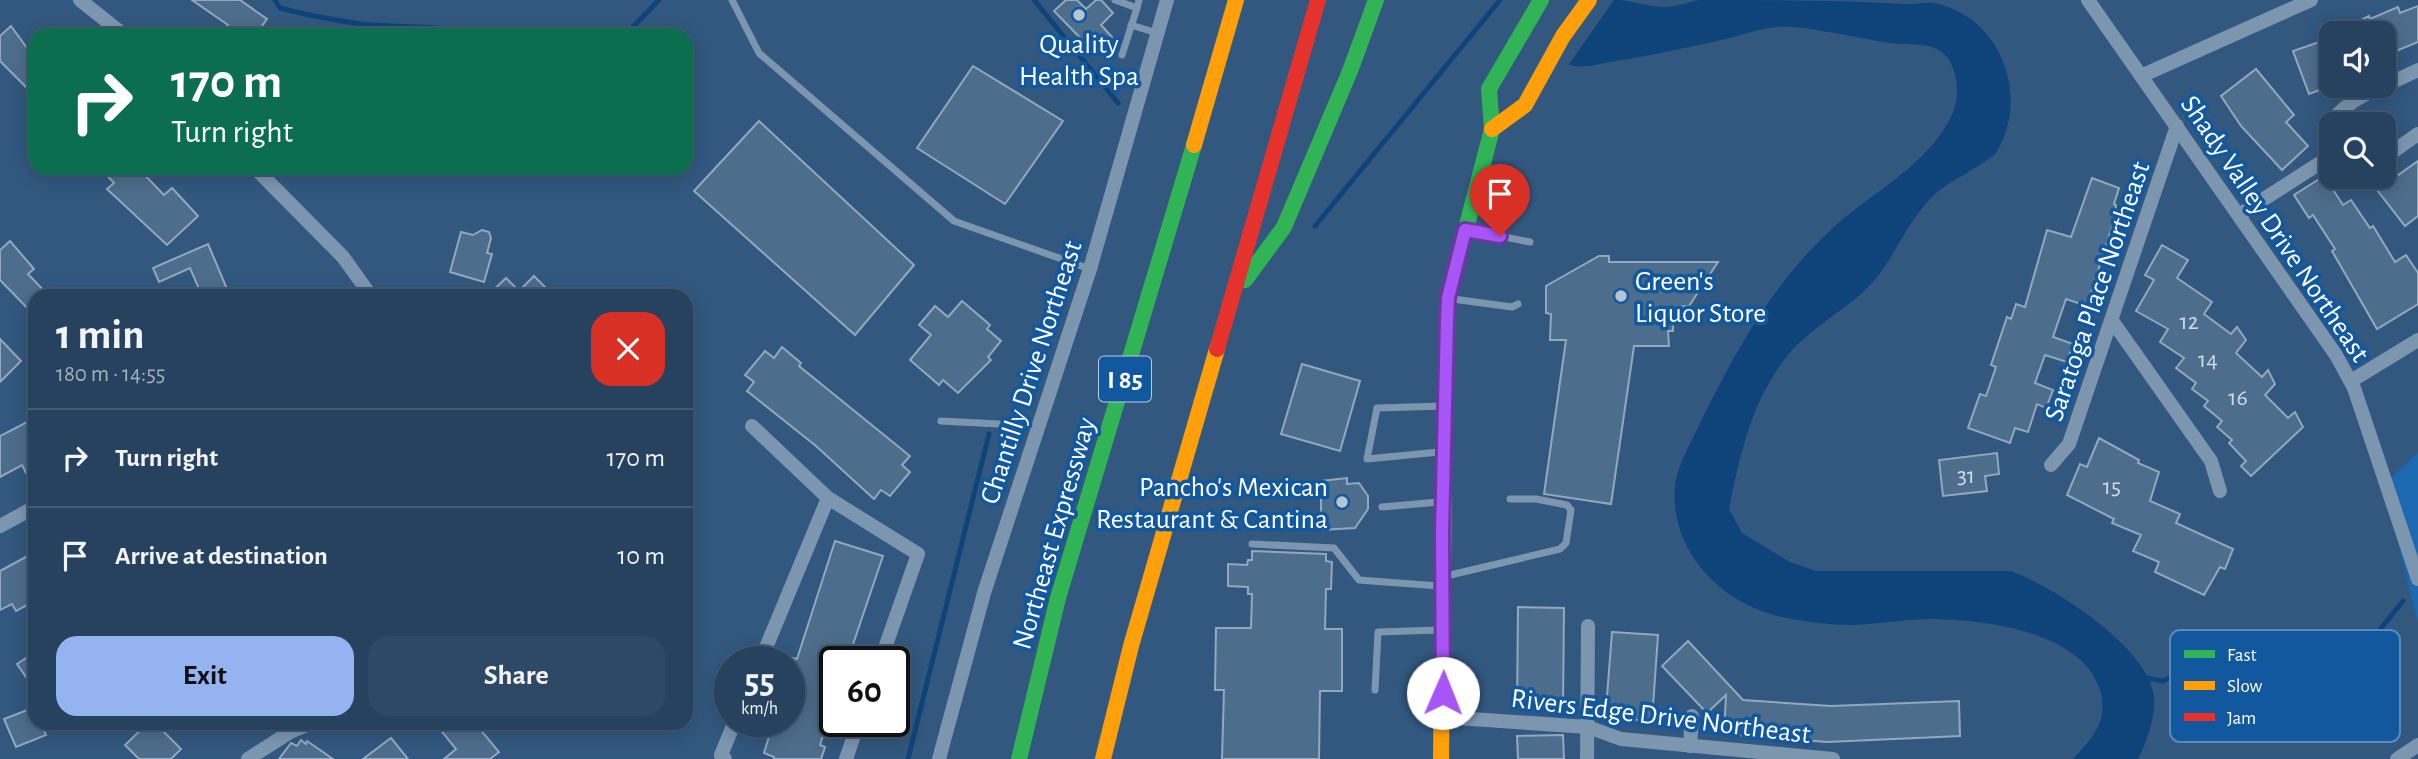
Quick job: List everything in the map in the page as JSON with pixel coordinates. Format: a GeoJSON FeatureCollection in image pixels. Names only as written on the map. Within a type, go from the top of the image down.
{"type":"FeatureCollection","features":[{"type":"Feature","properties":{"kind":"main road","name":"Northeast Expressway"},"geometry":{"type":"LineString","coordinates":[[1018,759],[1058,598],[1137,341],[1236,0]]}},
{"type":"Feature","properties":{"kind":"main road"},"geometry":{"type":"LineString","coordinates":[[1103,759],[1131,646],[1318,0]]}},
{"type":"Feature","properties":{"kind":"main road"},"geometry":{"type":"LineString","coordinates":[[1234,296],[1284,227],[1350,71],[1376,0]]}},
{"type":"Feature","properties":{"kind":"main road"},"geometry":{"type":"LineString","coordinates":[[1441,759],[1444,405],[1448,298],[1492,129],[1489,89],[1499,67],[1541,0]]}},
{"type":"Feature","properties":{"kind":"main road"},"geometry":{"type":"LineString","coordinates":[[1492,129],[1525,105],[1563,36],[1589,0]]}},
{"type":"Feature","properties":{"kind":"street"},"geometry":{"type":"LineString","coordinates":[[80,0],[115,28]]}},
{"type":"Feature","properties":{"kind":"street","name":"Chantilly Drive Northeast"},"geometry":{"type":"LineString","coordinates":[[939,759],[984,593],[1090,269],[1167,0]]}},
{"type":"Feature","properties":{"kind":"street","name":"Shady Valley Drive Northeast"},"geometry":{"type":"LineString","coordinates":[[2088,0],[2336,355],[2351,381],[2418,579]]}},
{"type":"Feature","properties":{"kind":"street"},"geometry":{"type":"LineString","coordinates":[[2141,76],[2311,0]]}},
{"type":"Feature","properties":{"kind":"street"},"geometry":{"type":"LineString","coordinates":[[2396,80],[2418,70]]}},
{"type":"Feature","properties":{"kind":"street"},"geometry":{"type":"LineString","coordinates":[[2340,112],[2358,98]]}},
{"type":"Feature","properties":{"kind":"street","name":"Saratoga Place Northeast"},"geometry":{"type":"LineString","coordinates":[[2051,465],[2069,444],[2113,321],[2177,126]]}},
{"type":"Feature","properties":{"kind":"street"},"geometry":{"type":"LineString","coordinates":[[2396,150],[2418,134]]}},
{"type":"Feature","properties":{"kind":"street"},"geometry":{"type":"LineString","coordinates":[[2239,215],[2319,164]]}},
{"type":"Feature","properties":{"kind":"street"},"geometry":{"type":"LineString","coordinates":[[262,175],[343,257],[367,289]]}},
{"type":"Feature","properties":{"kind":"street"},"geometry":{"type":"LineString","coordinates":[[2113,321],[2211,461],[2220,491]]}},
{"type":"Feature","properties":{"kind":"street"},"geometry":{"type":"LineString","coordinates":[[2351,381],[2418,340]]}},
{"type":"Feature","properties":{"kind":"street"},"geometry":{"type":"LineString","coordinates":[[752,426],[828,498],[918,554],[886,646]]}},
{"type":"Feature","properties":{"kind":"street"},"geometry":{"type":"LineString","coordinates":[[767,646],[828,498]]}},
{"type":"Feature","properties":{"kind":"street"},"geometry":{"type":"LineString","coordinates":[[0,526],[28,511]]}},
{"type":"Feature","properties":{"kind":"street"},"geometry":{"type":"LineString","coordinates":[[1587,759],[1588,626]]}},
{"type":"Feature","properties":{"kind":"street"},"geometry":{"type":"LineString","coordinates":[[1690,746],[1692,716]]}},
{"type":"Feature","properties":{"kind":"street","name":"Rivers Edge Drive Northeast"},"geometry":{"type":"LineString","coordinates":[[1442,717],[1588,727],[1621,739],[1833,759]]}},
{"type":"Feature","properties":{"kind":"street"},"geometry":{"type":"LineString","coordinates":[[248,759],[295,730]]}},
{"type":"Feature","properties":{"kind":"street"},"geometry":{"type":"LineString","coordinates":[[725,759],[721,755],[729,737]]}},
{"type":"Feature","properties":{"kind":"street"},"geometry":{"type":"LineString","coordinates":[[846,759],[854,737]]}},
{"type":"Feature","properties":{"kind":"street"},"geometry":{"type":"LineString","coordinates":[[2397,759],[2418,744]]}},
{"type":"Feature","properties":{"kind":"lane"},"geometry":{"type":"LineString","coordinates":[[732,0],[759,54],[954,221],[1090,269]]}},
{"type":"Feature","properties":{"kind":"lane"},"geometry":{"type":"LineString","coordinates":[[1115,0],[1138,4],[1122,55]]}},
{"type":"Feature","properties":{"kind":"lane"},"geometry":{"type":"LineString","coordinates":[[1131,25],[1158,34]]}},
{"type":"Feature","properties":{"kind":"lane"},"geometry":{"type":"LineString","coordinates":[[1465,230],[1530,242]]}},
{"type":"Feature","properties":{"kind":"lane"},"geometry":{"type":"LineString","coordinates":[[1448,298],[1512,307],[1518,304]]}},
{"type":"Feature","properties":{"kind":"lane"},"geometry":{"type":"LineString","coordinates":[[1444,405],[1377,408],[1367,459],[1444,451]]}},
{"type":"Feature","properties":{"kind":"lane"},"geometry":{"type":"LineString","coordinates":[[941,421],[1039,426]]}},
{"type":"Feature","properties":{"kind":"lane"},"geometry":{"type":"LineString","coordinates":[[1252,544],[1334,548],[1359,580],[1442,582],[1560,549],[1566,543],[1571,510],[1567,505],[1536,499],[1510,499]]}},
{"type":"Feature","properties":{"kind":"lane"},"geometry":{"type":"LineString","coordinates":[[1382,507],[1443,502]]}},
{"type":"Feature","properties":{"kind":"lane"},"geometry":{"type":"LineString","coordinates":[[1375,690],[1378,632],[1444,630]]}},
{"type":"Feature","properties":{"kind":"shaded area"},"geometry":{"type":"Polygon","coordinates":[[[1515,0],[1617,0],[1665,7],[1702,0],[1934,3],[1957,11],[1977,24],[1992,41],[2003,61],[2009,83],[2007,129],[1997,151],[1936,193],[1910,225],[1874,281],[1808,335],[1788,355],[1756,409],[1743,448],[1729,509],[1742,533],[1790,562],[1816,571],[2011,571],[2073,604],[2117,639],[2148,677],[2154,696],[2154,711],[2148,737],[2138,759],[2073,759],[2101,720],[2102,701],[2100,690],[2090,670],[2073,654],[2052,642],[2028,632],[1976,622],[1930,619],[1842,625],[1780,617],[1746,604],[1716,584],[1692,556],[1678,523],[1675,487],[1679,470],[1715,393],[1744,341],[1776,292],[1813,247],[1850,213],[1915,163],[1942,133],[1952,115],[1957,95],[1955,73],[1949,60],[1937,49],[1922,45],[1890,43],[1803,28],[1778,27],[1653,55],[1575,66],[1561,61],[1544,48],[1529,30],[1515,0]]]}},
{"type":"Feature","properties":{"kind":"shaded area"},"geometry":{"type":"Polygon","coordinates":[[[2418,453],[2418,624],[2384,485],[2418,453]]]}},
{"type":"Feature","properties":{"kind":"pier"},"geometry":{"type":"Polygon","coordinates":[[[1515,0],[1614,0],[1567,67],[1548,58],[1529,37],[1512,5],[1515,0]]]}},
{"type":"Feature","properties":{"kind":"building"},"geometry":{"type":"Polygon","coordinates":[[[192,0],[240,0],[267,19],[262,26],[264,28],[226,28],[228,25],[192,0]]]}},
{"type":"Feature","properties":{"kind":"building"},"geometry":{"type":"Polygon","coordinates":[[[1066,0],[1077,0],[1086,9],[1096,0],[1101,0],[1113,13],[1101,25],[1112,37],[1095,53],[1054,11],[1066,0]]]}},
{"type":"Feature","properties":{"kind":"building"},"geometry":{"type":"Polygon","coordinates":[[[2418,6],[2418,42],[2396,51],[2396,21],[2359,21],[2398,7],[2400,13],[2418,6]]]}},
{"type":"Feature","properties":{"kind":"building"},"geometry":{"type":"Polygon","coordinates":[[[11,26],[28,49],[28,89],[0,61],[0,36],[11,26]]]}},
{"type":"Feature","properties":{"kind":"building"},"geometry":{"type":"Polygon","coordinates":[[[2319,42],[2319,90],[2309,94],[2293,51],[2319,42]]]}},
{"type":"Feature","properties":{"kind":"building"},"geometry":{"type":"Polygon","coordinates":[[[973,66],[1063,121],[1005,204],[917,148],[973,66]]]}},
{"type":"Feature","properties":{"kind":"building"},"geometry":{"type":"Polygon","coordinates":[[[2256,69],[2294,115],[2286,122],[2308,146],[2282,170],[2241,126],[2221,96],[2256,69]]]}},
{"type":"Feature","properties":{"kind":"building"},"geometry":{"type":"Polygon","coordinates":[[[759,121],[914,265],[855,335],[694,191],[759,121]]]}},
{"type":"Feature","properties":{"kind":"building"},"geometry":{"type":"Polygon","coordinates":[[[2418,161],[2418,216],[2405,226],[2377,190],[2396,189],[2396,177],[2418,161]]]}},
{"type":"Feature","properties":{"kind":"building"},"geometry":{"type":"Polygon","coordinates":[[[107,175],[145,175],[164,195],[172,188],[198,216],[167,245],[107,189],[114,183],[107,175]]]}},
{"type":"Feature","properties":{"kind":"building"},"geometry":{"type":"Polygon","coordinates":[[[2092,178],[2119,188],[2114,204],[2114,220],[2087,306],[2066,299],[2053,337],[2073,344],[2067,362],[2045,355],[2035,383],[2053,390],[2046,408],[2037,404],[2028,432],[2015,428],[2010,443],[1968,428],[1980,394],[1986,396],[1996,367],[1991,365],[2007,317],[2011,319],[2016,304],[2025,307],[2047,230],[2071,237],[2092,178]]]}},
{"type":"Feature","properties":{"kind":"building"},"geometry":{"type":"Polygon","coordinates":[[[2319,179],[2319,189],[2333,189],[2343,205],[2351,200],[2370,228],[2373,226],[2395,262],[2406,255],[2418,273],[2418,304],[2377,329],[2332,251],[2335,249],[2313,215],[2309,218],[2294,195],[2319,179]]]}},
{"type":"Feature","properties":{"kind":"building"},"geometry":{"type":"Polygon","coordinates":[[[482,230],[489,232],[491,238],[487,253],[492,254],[484,282],[450,272],[461,232],[473,235],[482,230]]]}},
{"type":"Feature","properties":{"kind":"building"},"geometry":{"type":"Polygon","coordinates":[[[10,241],[34,269],[28,274],[42,289],[28,289],[28,309],[0,280],[0,250],[10,241]]]}},
{"type":"Feature","properties":{"kind":"building"},"geometry":{"type":"Polygon","coordinates":[[[208,244],[227,289],[199,289],[190,268],[159,282],[153,268],[208,244]]]}},
{"type":"Feature","properties":{"kind":"building"},"geometry":{"type":"Polygon","coordinates":[[[2162,245],[2188,260],[2177,278],[2212,302],[2204,314],[2231,334],[2237,327],[2246,340],[2236,353],[2262,377],[2268,370],[2275,384],[2265,395],[2288,418],[2295,412],[2303,427],[2251,476],[2241,466],[2246,461],[2229,443],[2232,440],[2217,427],[2222,421],[2204,406],[2208,401],[2192,389],[2196,383],[2176,368],[2184,358],[2160,342],[2168,329],[2136,311],[2154,280],[2145,275],[2162,245]]]}},
{"type":"Feature","properties":{"kind":"building"},"geometry":{"type":"Polygon","coordinates":[[[1599,256],[1609,256],[1609,262],[1718,262],[1689,306],[1674,307],[1673,331],[1668,331],[1669,346],[1634,346],[1611,504],[1544,494],[1566,340],[1550,340],[1551,314],[1546,313],[1546,286],[1599,256]]]}},
{"type":"Feature","properties":{"kind":"building"},"geometry":{"type":"Polygon","coordinates":[[[534,276],[545,287],[543,289],[521,289],[534,276]]]}},
{"type":"Feature","properties":{"kind":"building"},"geometry":{"type":"Polygon","coordinates":[[[506,278],[517,289],[494,289],[506,278]]]}},
{"type":"Feature","properties":{"kind":"building"},"geometry":{"type":"Polygon","coordinates":[[[962,301],[990,325],[987,329],[1001,341],[988,357],[991,360],[958,393],[943,380],[939,385],[910,360],[931,335],[919,325],[935,306],[948,317],[962,301]]]}},
{"type":"Feature","properties":{"kind":"building"},"geometry":{"type":"Polygon","coordinates":[[[0,339],[21,361],[0,382],[0,339]]]}},
{"type":"Feature","properties":{"kind":"building"},"geometry":{"type":"Polygon","coordinates":[[[782,347],[801,363],[799,366],[910,456],[902,465],[910,472],[890,496],[881,490],[874,499],[816,446],[747,391],[754,382],[745,375],[765,351],[774,358],[782,347]]]}},
{"type":"Feature","properties":{"kind":"building"},"geometry":{"type":"Polygon","coordinates":[[[1302,364],[1360,381],[1340,451],[1281,434],[1302,364]]]}},
{"type":"Feature","properties":{"kind":"building"},"geometry":{"type":"Polygon","coordinates":[[[28,422],[28,477],[22,465],[0,477],[0,436],[28,422]]]}},
{"type":"Feature","properties":{"kind":"building"},"geometry":{"type":"Polygon","coordinates":[[[2099,438],[2139,460],[2138,463],[2159,472],[2150,501],[2180,514],[2176,523],[2233,549],[2225,569],[2220,567],[2204,595],[2155,572],[2159,562],[2133,551],[2141,535],[2112,523],[2114,519],[2067,495],[2080,464],[2087,467],[2099,438]]]}},
{"type":"Feature","properties":{"kind":"building"},"geometry":{"type":"Polygon","coordinates":[[[1997,453],[1999,474],[1985,476],[1987,491],[1943,496],[1939,460],[1997,453]]]}},
{"type":"Feature","properties":{"kind":"building"},"geometry":{"type":"Polygon","coordinates":[[[1347,478],[1347,484],[1359,483],[1368,496],[1368,509],[1355,528],[1321,530],[1321,481],[1347,478]]]}},
{"type":"Feature","properties":{"kind":"building"},"geometry":{"type":"Polygon","coordinates":[[[835,541],[883,556],[852,646],[819,646],[819,737],[823,737],[820,745],[825,747],[821,759],[774,759],[764,753],[769,737],[805,737],[805,646],[801,646],[835,541]]]}},
{"type":"Feature","properties":{"kind":"building"},"geometry":{"type":"Polygon","coordinates":[[[1252,551],[1326,554],[1326,561],[1332,562],[1331,589],[1326,589],[1325,629],[1342,629],[1342,691],[1320,691],[1319,759],[1222,759],[1224,690],[1215,690],[1216,628],[1251,628],[1252,594],[1248,594],[1248,587],[1228,586],[1228,564],[1247,565],[1248,560],[1252,560],[1252,551]]]}},
{"type":"Feature","properties":{"kind":"building"},"geometry":{"type":"Polygon","coordinates":[[[28,556],[28,605],[16,611],[12,604],[0,610],[0,571],[28,556]]]}},
{"type":"Feature","properties":{"kind":"building"},"geometry":{"type":"Polygon","coordinates":[[[1518,607],[1564,608],[1563,708],[1517,708],[1518,607]]]}},
{"type":"Feature","properties":{"kind":"building"},"geometry":{"type":"Polygon","coordinates":[[[1612,632],[1658,635],[1652,721],[1624,719],[1624,709],[1606,709],[1612,632]]]}},
{"type":"Feature","properties":{"kind":"building"},"geometry":{"type":"Polygon","coordinates":[[[1688,641],[1743,700],[1831,706],[1959,701],[1960,736],[1827,742],[1724,734],[1726,695],[1707,713],[1662,666],[1688,641]]]}},
{"type":"Feature","properties":{"kind":"building"},"geometry":{"type":"Polygon","coordinates":[[[28,657],[28,680],[17,664],[28,657]]]}},
{"type":"Feature","properties":{"kind":"building"},"geometry":{"type":"Polygon","coordinates":[[[28,710],[28,730],[44,730],[46,735],[16,747],[4,719],[28,710]]]}},
{"type":"Feature","properties":{"kind":"building"},"geometry":{"type":"Polygon","coordinates":[[[141,730],[162,730],[181,749],[171,759],[139,759],[125,745],[141,730]]]}},
{"type":"Feature","properties":{"kind":"building"},"geometry":{"type":"Polygon","coordinates":[[[441,730],[481,730],[499,752],[490,759],[444,759],[456,749],[441,730]]]}},
{"type":"Feature","properties":{"kind":"building"},"geometry":{"type":"Polygon","coordinates":[[[1563,735],[1564,759],[1518,759],[1517,736],[1563,735]]]}},
{"type":"Feature","properties":{"kind":"building"},"geometry":{"type":"Polygon","coordinates":[[[391,738],[408,759],[363,759],[391,738]]]}},
{"type":"Feature","properties":{"kind":"building"},"geometry":{"type":"Polygon","coordinates":[[[301,740],[306,744],[307,741],[333,759],[279,759],[291,743],[297,746],[301,740]]]}},
{"type":"Feature","properties":{"kind":"waterway"},"geometry":{"type":"LineString","coordinates":[[275,0],[280,8],[340,21],[431,28]]}},
{"type":"Feature","properties":{"kind":"waterway"},"geometry":{"type":"LineString","coordinates":[[632,28],[659,0]]}},
{"type":"Feature","properties":{"kind":"waterway"},"geometry":{"type":"LineString","coordinates":[[1034,0],[1118,103]]}},
{"type":"Feature","properties":{"kind":"waterway"},"geometry":{"type":"LineString","coordinates":[[1315,226],[1500,0]]}},
{"type":"Feature","properties":{"kind":"waterway"},"geometry":{"type":"LineString","coordinates":[[908,759],[989,434]]}},
{"type":"Feature","properties":{"kind":"waterway"},"geometry":{"type":"LineString","coordinates":[[2380,630],[2403,601]]}},
{"type":"Feature","properties":{"kind":"waterway"},"geometry":{"type":"LineString","coordinates":[[2142,677],[2163,681],[2170,678]]}},
{"type":"Feature","properties":{"kind":"traffic: fast"},"geometry":{"type":"LineString","coordinates":[[1245,280],[1284,227],[1350,71],[1376,0]]}},
{"type":"Feature","properties":{"kind":"traffic: fast"},"geometry":{"type":"LineString","coordinates":[[1444,470],[1448,298],[1492,129],[1489,89],[1541,0]]}},
{"type":"Feature","properties":{"kind":"traffic: fast"},"geometry":{"type":"LineString","coordinates":[[1019,759],[1058,598],[1194,145]]}},
{"type":"Feature","properties":{"kind":"traffic: slow"},"geometry":{"type":"LineString","coordinates":[[1194,145],[1236,0]]}},
{"type":"Feature","properties":{"kind":"traffic: slow"},"geometry":{"type":"LineString","coordinates":[[1492,129],[1525,105],[1563,36],[1589,0]]}},
{"type":"Feature","properties":{"kind":"traffic: slow"},"geometry":{"type":"LineString","coordinates":[[1103,759],[1131,646],[1217,349]]}},
{"type":"Feature","properties":{"kind":"traffic: slow"},"geometry":{"type":"LineString","coordinates":[[1441,759],[1444,470]]}},
{"type":"Feature","properties":{"kind":"traffic: jam"},"geometry":{"type":"LineString","coordinates":[[1217,349],[1318,0]]}},
{"type":"Feature","properties":{"kind":"place","name":"Quality Health Spa"},"geometry":{"type":"Point","coordinates":[1079,15]}},
{"type":"Feature","properties":{"kind":"place","name":"Green's Liquor Store"},"geometry":{"type":"Point","coordinates":[1621,296]}},
{"type":"Feature","properties":{"kind":"place","name":"Pancho's Mexican Restaurant & Cantina"},"geometry":{"type":"Point","coordinates":[1342,502]}},
{"type":"Feature","properties":{"kind":"route"},"geometry":{"type":"LineString","coordinates":[[1443,693],[1442,533],[1448,298],[1465,230],[1500,236]]}}]}
